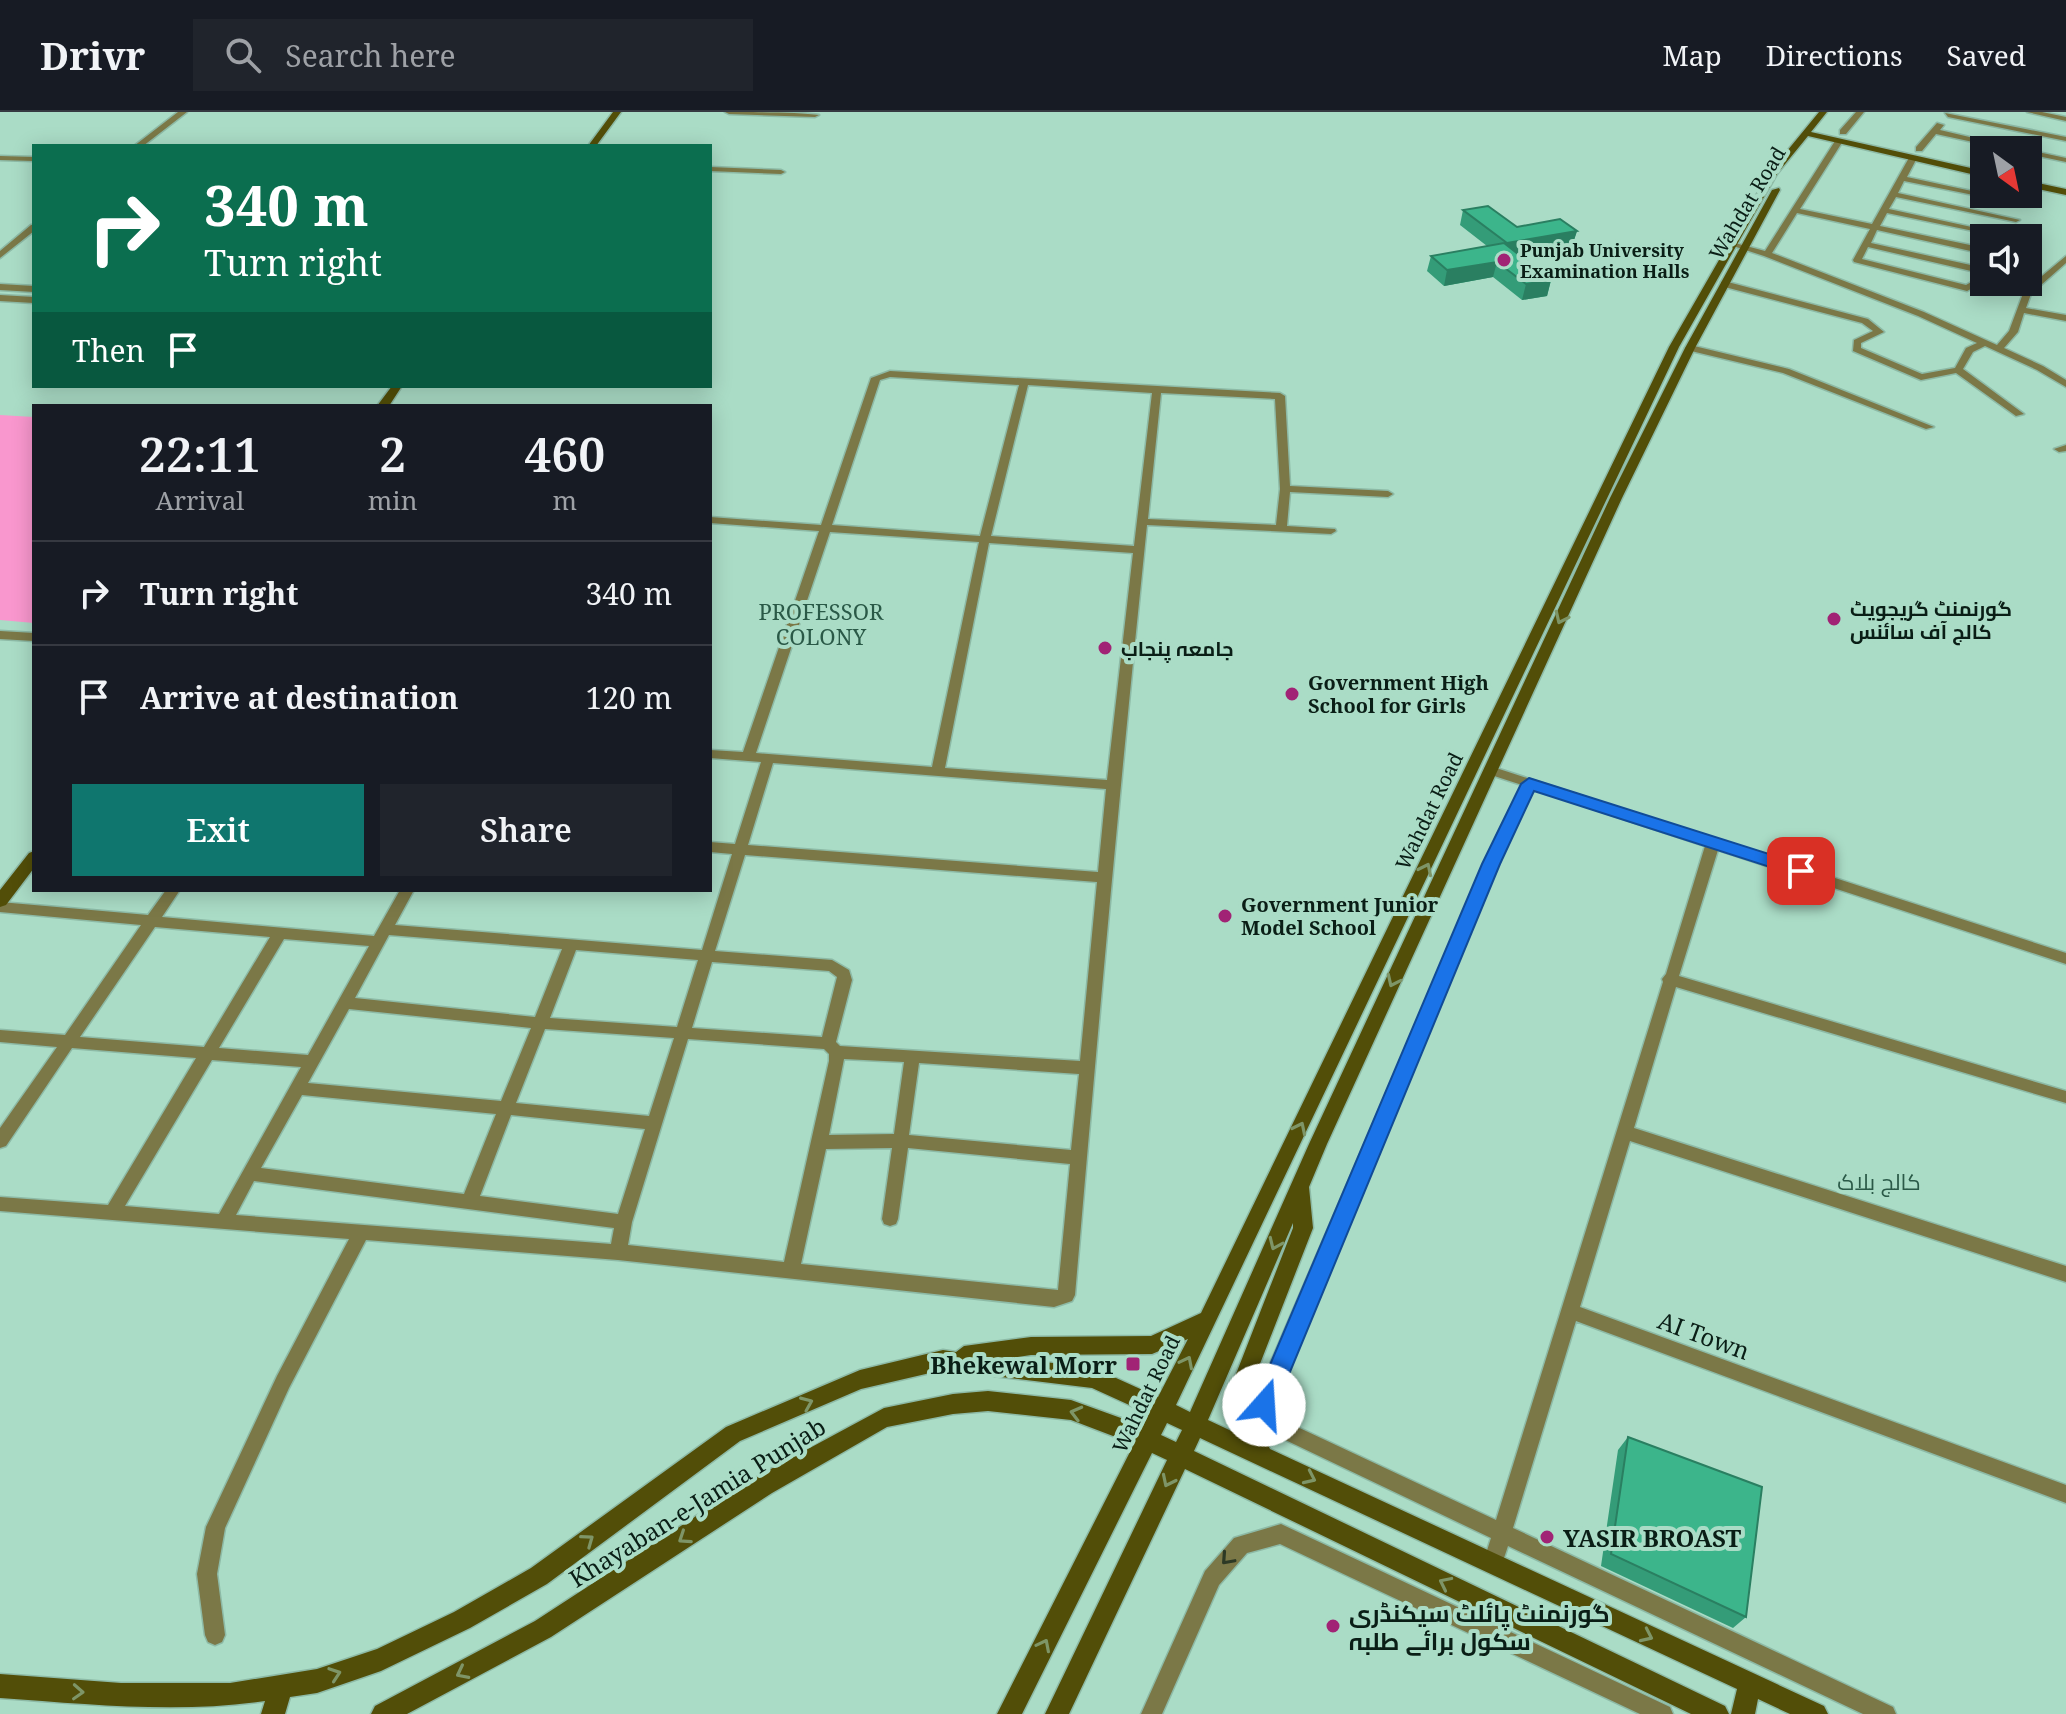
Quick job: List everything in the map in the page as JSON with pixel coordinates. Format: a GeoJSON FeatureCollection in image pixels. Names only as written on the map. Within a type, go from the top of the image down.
{"type":"FeatureCollection","features":[{"type":"Feature","properties":{"kind":"main road"},"geometry":{"type":"LineString","coordinates":[[593,144],[617,112]]}},
{"type":"Feature","properties":{"kind":"main road","name":"Wahdat Road"},"geometry":{"type":"LineString","coordinates":[[1009,1714],[1208,1320],[1674,347],[1823,112]]}},
{"type":"Feature","properties":{"kind":"main road","name":"Wahdat Road"},"geometry":{"type":"LineString","coordinates":[[1813,130],[1835,112]]}},
{"type":"Feature","properties":{"kind":"main road"},"geometry":{"type":"LineString","coordinates":[[1813,130],[1970,171]]}},
{"type":"Feature","properties":{"kind":"main road"},"geometry":{"type":"LineString","coordinates":[[1841,137],[1970,160]]}},
{"type":"Feature","properties":{"kind":"main road"},"geometry":{"type":"LineString","coordinates":[[2042,176],[2066,181]]}},
{"type":"Feature","properties":{"kind":"main road"},"geometry":{"type":"LineString","coordinates":[[2042,192],[2066,192]]}},
{"type":"Feature","properties":{"kind":"main road","name":"Wahdat Road"},"geometry":{"type":"LineString","coordinates":[[1057,1714],[1196,1423],[1421,920],[1616,498],[1724,284],[1737,246]]}},
{"type":"Feature","properties":{"kind":"main road"},"geometry":{"type":"LineString","coordinates":[[0,901],[32,860]]}},
{"type":"Feature","properties":{"kind":"main road"},"geometry":{"type":"LineString","coordinates":[[1403,915],[1421,920]]}},
{"type":"Feature","properties":{"kind":"main road"},"geometry":{"type":"LineString","coordinates":[[1262,1456],[1243,1419],[1239,1392],[1303,1228],[1300,1187]]}},
{"type":"Feature","properties":{"kind":"main road"},"geometry":{"type":"LineString","coordinates":[[943,1360],[1031,1346],[1152,1345],[1208,1320]]}},
{"type":"Feature","properties":{"kind":"main road","name":"Khayaban-e-Jamia Punjab"},"geometry":{"type":"LineString","coordinates":[[0,1686],[121,1695],[230,1695],[280,1689],[381,1659],[462,1620],[539,1576],[733,1434],[860,1380],[943,1360],[1094,1378],[1816,1714]]}},
{"type":"Feature","properties":{"kind":"main road","name":"Khayaban-e-Jamia Punjab"},"geometry":{"type":"LineString","coordinates":[[383,1714],[543,1629],[764,1485],[884,1418],[953,1404],[988,1401],[1071,1410],[1149,1439],[1717,1714]]}},
{"type":"Feature","properties":{"kind":"main road"},"geometry":{"type":"LineString","coordinates":[[1743,1714],[1750,1685]]}},
{"type":"Feature","properties":{"kind":"main road"},"geometry":{"type":"LineString","coordinates":[[273,1714],[280,1689]]}},
{"type":"Feature","properties":{"kind":"street"},"geometry":{"type":"LineString","coordinates":[[141,144],[183,112]]}},
{"type":"Feature","properties":{"kind":"street"},"geometry":{"type":"LineString","coordinates":[[729,112],[815,115]]}},
{"type":"Feature","properties":{"kind":"street"},"geometry":{"type":"LineString","coordinates":[[1767,254],[1860,112]]}},
{"type":"Feature","properties":{"kind":"street"},"geometry":{"type":"LineString","coordinates":[[2031,112],[2066,119]]}},
{"type":"Feature","properties":{"kind":"street"},"geometry":{"type":"LineString","coordinates":[[1919,149],[1949,114],[2066,139]]}},
{"type":"Feature","properties":{"kind":"street"},"geometry":{"type":"LineString","coordinates":[[1934,131],[1970,139]]}},
{"type":"Feature","properties":{"kind":"street"},"geometry":{"type":"LineString","coordinates":[[2042,155],[2066,160]]}},
{"type":"Feature","properties":{"kind":"street"},"geometry":{"type":"LineString","coordinates":[[0,158],[32,159]]}},
{"type":"Feature","properties":{"kind":"street"},"geometry":{"type":"LineString","coordinates":[[1913,158],[1857,260],[1862,264],[1970,286]]}},
{"type":"Feature","properties":{"kind":"street"},"geometry":{"type":"LineString","coordinates":[[712,169],[781,172]]}},
{"type":"Feature","properties":{"kind":"street"},"geometry":{"type":"LineString","coordinates":[[1901,178],[1970,186]]}},
{"type":"Feature","properties":{"kind":"street"},"geometry":{"type":"LineString","coordinates":[[1893,194],[2016,220]]}},
{"type":"Feature","properties":{"kind":"street"},"geometry":{"type":"LineString","coordinates":[[2014,224],[2021,208]]}},
{"type":"Feature","properties":{"kind":"street"},"geometry":{"type":"LineString","coordinates":[[1795,210],[1970,248]]}},
{"type":"Feature","properties":{"kind":"street"},"geometry":{"type":"LineString","coordinates":[[1884,210],[1970,229]]}},
{"type":"Feature","properties":{"kind":"street"},"geometry":{"type":"LineString","coordinates":[[0,255],[32,229]]}},
{"type":"Feature","properties":{"kind":"street"},"geometry":{"type":"LineString","coordinates":[[1865,244],[1970,268]]}},
{"type":"Feature","properties":{"kind":"street"},"geometry":{"type":"LineString","coordinates":[[1737,246],[1767,254],[1921,314],[2066,384]]}},
{"type":"Feature","properties":{"kind":"street"},"geometry":{"type":"LineString","coordinates":[[1998,349],[2013,332],[2027,293],[2066,259]]}},
{"type":"Feature","properties":{"kind":"street"},"geometry":{"type":"LineString","coordinates":[[1724,284],[1865,321],[1879,332],[1857,342],[1856,349],[1921,377],[1958,370],[2019,414]]}},
{"type":"Feature","properties":{"kind":"street"},"geometry":{"type":"LineString","coordinates":[[0,287],[32,289]]}},
{"type":"Feature","properties":{"kind":"street"},"geometry":{"type":"LineString","coordinates":[[0,298],[32,300]]}},
{"type":"Feature","properties":{"kind":"street"},"geometry":{"type":"LineString","coordinates":[[2020,310],[2066,318]]}},
{"type":"Feature","properties":{"kind":"street"},"geometry":{"type":"LineString","coordinates":[[1958,370],[1969,350],[1983,344]]}},
{"type":"Feature","properties":{"kind":"street"},"geometry":{"type":"LineString","coordinates":[[1690,348],[1786,371],[1929,427]]}},
{"type":"Feature","properties":{"kind":"street"},"geometry":{"type":"LineString","coordinates":[[2046,372],[2066,373]]}},
{"type":"Feature","properties":{"kind":"street"},"geometry":{"type":"LineString","coordinates":[[748,757],[824,526],[876,378],[881,374],[1280,396],[1285,489],[1281,529]]}},
{"type":"Feature","properties":{"kind":"street"},"geometry":{"type":"LineString","coordinates":[[938,771],[985,538],[1024,383]]}},
{"type":"Feature","properties":{"kind":"street"},"geometry":{"type":"LineString","coordinates":[[0,1204],[618,1252],[1054,1299],[1066,1295],[1113,785],[1157,390]]}},
{"type":"Feature","properties":{"kind":"street"},"geometry":{"type":"LineString","coordinates":[[1285,489],[1388,494]]}},
{"type":"Feature","properties":{"kind":"street"},"geometry":{"type":"LineString","coordinates":[[712,520],[1139,550]]}},
{"type":"Feature","properties":{"kind":"street"},"geometry":{"type":"LineString","coordinates":[[1142,522],[1331,531]]}},
{"type":"Feature","properties":{"kind":"street"},"geometry":{"type":"LineString","coordinates":[[0,635],[32,637]]}},
{"type":"Feature","properties":{"kind":"street"},"geometry":{"type":"LineString","coordinates":[[712,754],[1113,785]]}},
{"type":"Feature","properties":{"kind":"street"},"geometry":{"type":"LineString","coordinates":[[618,1252],[624,1222],[768,759]]}},
{"type":"Feature","properties":{"kind":"street"},"geometry":{"type":"LineString","coordinates":[[1490,770],[2035,946],[2066,959]]}},
{"type":"Feature","properties":{"kind":"street"},"geometry":{"type":"LineString","coordinates":[[1529,784],[1491,864],[1264,1405],[1268,1416],[1284,1430],[1886,1714]]}},
{"type":"Feature","properties":{"kind":"street"},"geometry":{"type":"LineString","coordinates":[[1493,1563],[1713,843]]}},
{"type":"Feature","properties":{"kind":"street"},"geometry":{"type":"LineString","coordinates":[[712,847],[1105,878]]}},
{"type":"Feature","properties":{"kind":"street"},"geometry":{"type":"LineString","coordinates":[[0,1141],[172,892]]}},
{"type":"Feature","properties":{"kind":"street"},"geometry":{"type":"LineString","coordinates":[[223,1222],[406,892]]}},
{"type":"Feature","properties":{"kind":"street"},"geometry":{"type":"LineString","coordinates":[[0,907],[279,934],[571,945],[839,969],[845,980],[832,1048],[837,1061],[791,1271]]}},
{"type":"Feature","properties":{"kind":"street"},"geometry":{"type":"LineString","coordinates":[[112,1213],[279,934]]}},
{"type":"Feature","properties":{"kind":"street"},"geometry":{"type":"LineString","coordinates":[[469,1202],[571,945]]}},
{"type":"Feature","properties":{"kind":"street"},"geometry":{"type":"LineString","coordinates":[[1669,979],[2066,1097]]}},
{"type":"Feature","properties":{"kind":"street"},"geometry":{"type":"LineString","coordinates":[[346,1003],[912,1057],[1088,1068]]}},
{"type":"Feature","properties":{"kind":"street"},"geometry":{"type":"LineString","coordinates":[[0,1036],[313,1062]]}},
{"type":"Feature","properties":{"kind":"street"},"geometry":{"type":"LineString","coordinates":[[890,1219],[912,1057]]}},
{"type":"Feature","properties":{"kind":"street"},"geometry":{"type":"LineString","coordinates":[[299,1088],[655,1123]]}},
{"type":"Feature","properties":{"kind":"street"},"geometry":{"type":"LineString","coordinates":[[1624,1132],[2066,1274]]}},
{"type":"Feature","properties":{"kind":"street"},"geometry":{"type":"LineString","coordinates":[[821,1142],[902,1141],[1080,1158]]}},
{"type":"Feature","properties":{"kind":"street"},"geometry":{"type":"LineString","coordinates":[[251,1174],[624,1222]]}},
{"type":"Feature","properties":{"kind":"street"},"geometry":{"type":"LineString","coordinates":[[215,1635],[207,1574],[216,1527],[283,1382],[361,1233]]}},
{"type":"Feature","properties":{"kind":"street","name":"AI Town"},"geometry":{"type":"LineString","coordinates":[[1572,1312],[2066,1494]]}},
{"type":"Feature","properties":{"kind":"street"},"geometry":{"type":"LineString","coordinates":[[1151,1714],[1212,1578],[1241,1545],[1258,1537],[1281,1534],[1663,1714]]}},
{"type":"Feature","properties":{"kind":"street"},"geometry":{"type":"LineString","coordinates":[[1372,1576],[1380,1552]]}},
{"type":"Feature","properties":{"kind":"street"},"geometry":{"type":"LineString","coordinates":[[1065,1714],[1069,1689]]}},
{"type":"Feature","properties":{"kind":"shaded area"},"geometry":{"type":"Polygon","coordinates":[[[0,415],[32,417],[32,623],[0,620],[0,415]]]}},
{"type":"Feature","properties":{"kind":"building"},"geometry":{"type":"Polygon","coordinates":[[[1488,206],[1517,227],[1560,219],[1577,231],[1507,243],[1463,210],[1488,206]]]}},
{"type":"Feature","properties":{"kind":"building"},"geometry":{"type":"Polygon","coordinates":[[[1504,243],[1551,280],[1526,284],[1497,262],[1447,270],[1431,256],[1504,243]]]}},
{"type":"Feature","properties":{"kind":"building"},"geometry":{"type":"Polygon","coordinates":[[[1628,1437],[1762,1487],[1746,1617],[1611,1554],[1628,1437]]]}},
{"type":"Feature","properties":{"kind":"place","name":"Punjab University Examination Halls"},"geometry":{"type":"Point","coordinates":[1504,260]}},
{"type":"Feature","properties":{"kind":"place","name":"گورنمنٹ گریجویٹ کالج آف سائنس"},"geometry":{"type":"Point","coordinates":[1834,619]}},
{"type":"Feature","properties":{"kind":"place","name":"جامعہ پنجاب"},"geometry":{"type":"Point","coordinates":[1105,648]}},
{"type":"Feature","properties":{"kind":"place","name":"Government High School for Girls"},"geometry":{"type":"Point","coordinates":[1292,694]}},
{"type":"Feature","properties":{"kind":"place","name":"Government Junior Model School"},"geometry":{"type":"Point","coordinates":[1225,916]}},
{"type":"Feature","properties":{"kind":"place","name":"Bhekewal Morr"},"geometry":{"type":"Point","coordinates":[1133,1364]}},
{"type":"Feature","properties":{"kind":"place","name":"YASIR BROAST"},"geometry":{"type":"Point","coordinates":[1547,1537]}},
{"type":"Feature","properties":{"kind":"place","name":"گورنمنٹ پائلٹ سیکنڈری سکول برائے طلبہ"},"geometry":{"type":"Point","coordinates":[1333,1626]}},
{"type":"Feature","properties":{"kind":"district","name":"PROFESSOR COLONY"},"geometry":{"type":"Point","coordinates":[821,624]}},
{"type":"Feature","properties":{"kind":"district","name":"کالج بلاک"},"geometry":{"type":"Point","coordinates":[1879,1181]}},
{"type":"Feature","properties":{"kind":"route"},"geometry":{"type":"LineString","coordinates":[[1264,1405],[1266,1394],[1491,864],[1529,784],[1801,871]]}}]}
